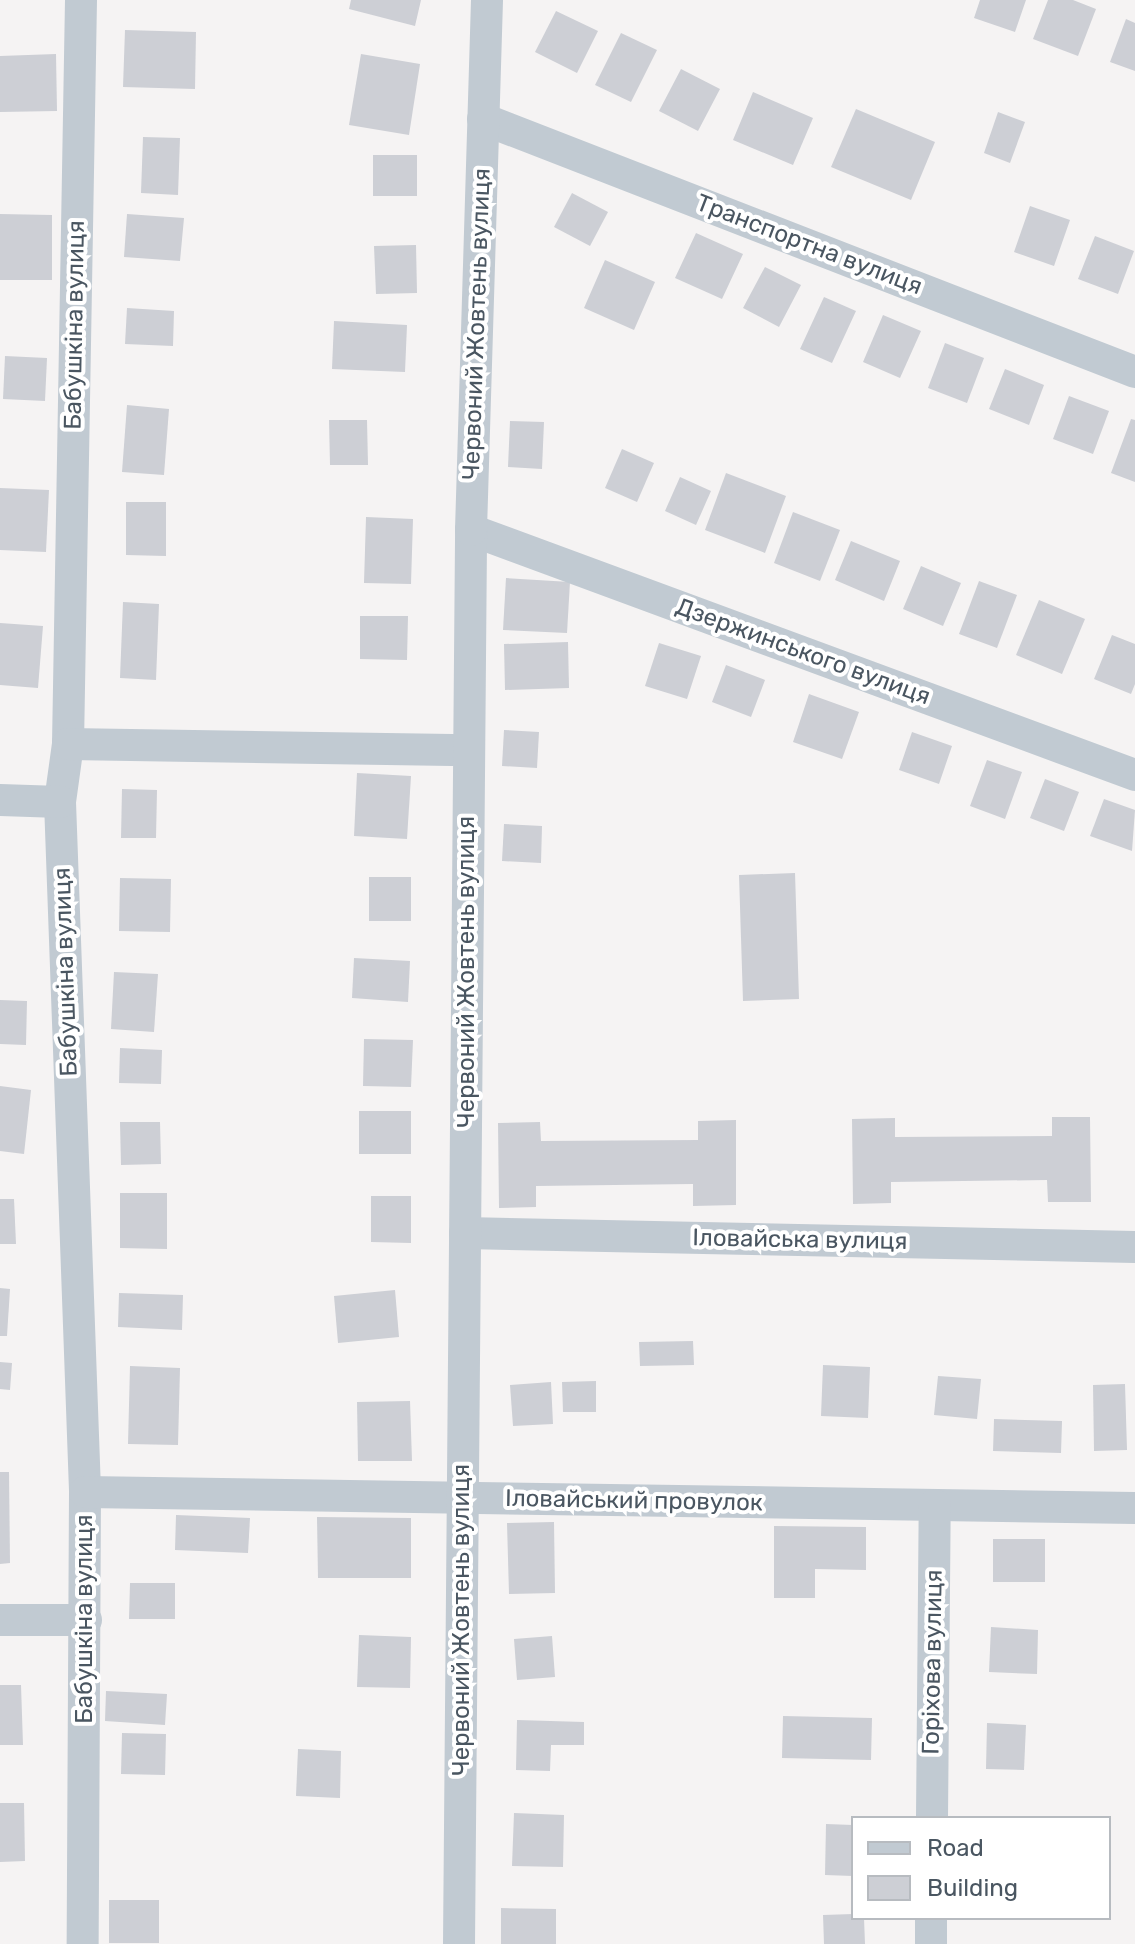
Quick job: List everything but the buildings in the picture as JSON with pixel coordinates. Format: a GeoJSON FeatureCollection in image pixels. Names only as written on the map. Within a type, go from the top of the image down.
{"type":"FeatureCollection","features":[{"type":"Feature","properties":{"kind":"street","name":"Бабушкіна вулиця"},"geometry":{"type":"LineString","coordinates":[[81,0],[68,744],[60,802],[85,1492],[83,1944]]}},
{"type":"Feature","properties":{"kind":"street","name":"Червоний Жовтень вулиця"},"geometry":{"type":"LineString","coordinates":[[459,1944],[471,530],[487,0]]}},
{"type":"Feature","properties":{"kind":"street","name":"Транспортна вулиця"},"geometry":{"type":"LineString","coordinates":[[483,119],[1135,372]]}},
{"type":"Feature","properties":{"kind":"street","name":"Дзержинського вулиця"},"geometry":{"type":"LineString","coordinates":[[471,530],[1135,775]]}},
{"type":"Feature","properties":{"kind":"street"},"geometry":{"type":"LineString","coordinates":[[68,744],[469,750]]}},
{"type":"Feature","properties":{"kind":"street"},"geometry":{"type":"LineString","coordinates":[[0,800],[60,802]]}},
{"type":"Feature","properties":{"kind":"street","name":"Іловайська вулиця"},"geometry":{"type":"LineString","coordinates":[[465,1233],[1135,1247]]}},
{"type":"Feature","properties":{"kind":"street","name":"Іловайський провулок"},"geometry":{"type":"LineString","coordinates":[[85,1492],[1135,1508]]}},
{"type":"Feature","properties":{"kind":"street","name":"Горіхова вулиця"},"geometry":{"type":"LineString","coordinates":[[932,1816],[935,1505]]}},
{"type":"Feature","properties":{"kind":"street"},"geometry":{"type":"LineString","coordinates":[[0,1620],[86,1620]]}},
{"type":"Feature","properties":{"kind":"street"},"geometry":{"type":"LineString","coordinates":[[931,1920],[931,1944]]}}]}
